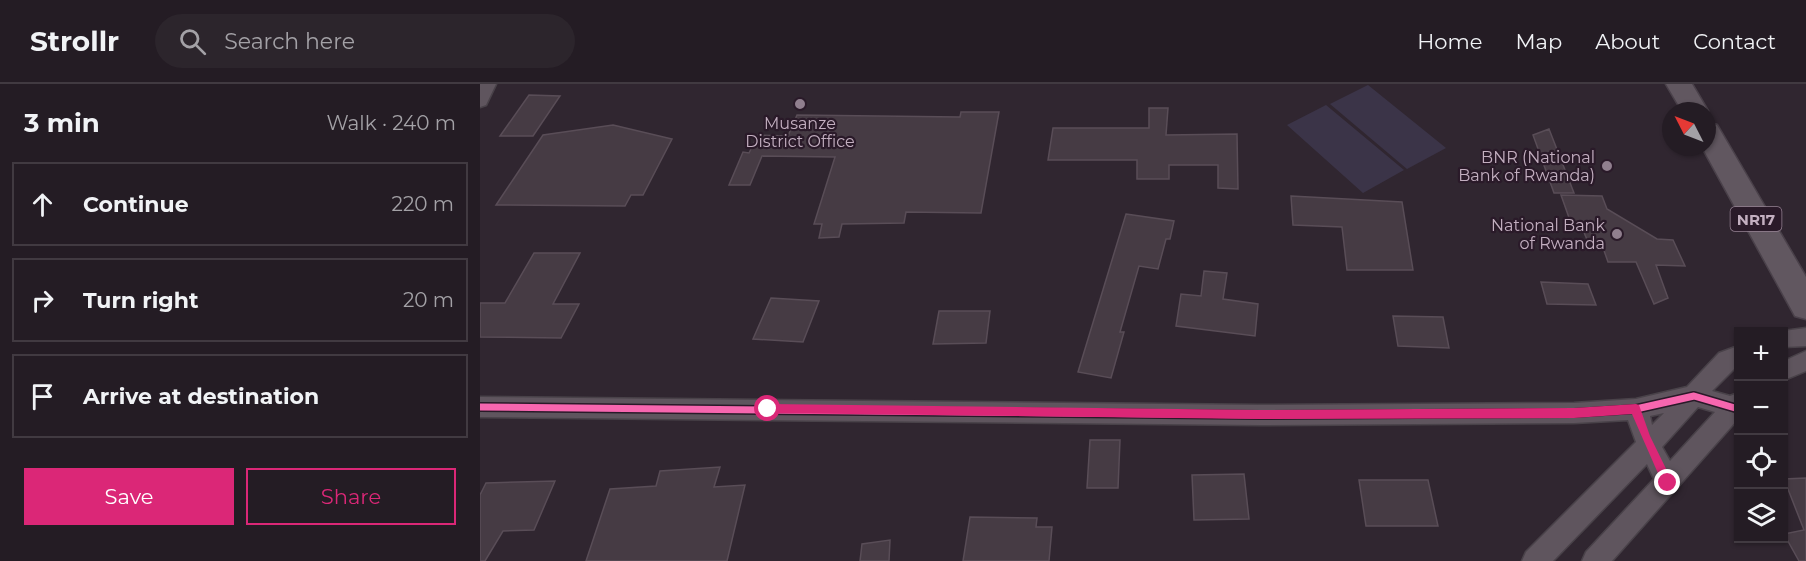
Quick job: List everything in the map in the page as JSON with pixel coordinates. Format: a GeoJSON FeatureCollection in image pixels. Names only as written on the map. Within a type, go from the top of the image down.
{"type":"FeatureCollection","features":[{"type":"Feature","properties":{"kind":"main road"},"geometry":{"type":"LineString","coordinates":[[1679,84],[1690,102]]}},
{"type":"Feature","properties":{"kind":"main road","name":"NR17"},"geometry":{"type":"LineString","coordinates":[[1716,148],[1806,306]]}},
{"type":"Feature","properties":{"kind":"street"},"geometry":{"type":"LineString","coordinates":[[480,101],[488,84]]}},
{"type":"Feature","properties":{"kind":"street"},"geometry":{"type":"LineString","coordinates":[[1788,338],[1806,337]]}},
{"type":"Feature","properties":{"kind":"street"},"geometry":{"type":"LineString","coordinates":[[1535,561],[1727,360],[1734,357]]}},
{"type":"Feature","properties":{"kind":"street"},"geometry":{"type":"LineString","coordinates":[[1788,369],[1806,360]]}},
{"type":"Feature","properties":{"kind":"street"},"geometry":{"type":"LineString","coordinates":[[480,407],[1248,414],[1574,413],[1636,409],[1694,396],[1734,404]]}},
{"type":"Feature","properties":{"kind":"street"},"geometry":{"type":"LineString","coordinates":[[1594,561],[1668,483],[1734,408]]}},
{"type":"Feature","properties":{"kind":"street"},"geometry":{"type":"LineString","coordinates":[[1636,409],[1648,444],[1668,483]]}},
{"type":"Feature","properties":{"kind":"shaded area"},"geometry":{"type":"Polygon","coordinates":[[[1368,85],[1446,148],[1407,169],[1330,104],[1368,85]]]}},
{"type":"Feature","properties":{"kind":"shaded area"},"geometry":{"type":"Polygon","coordinates":[[[1326,105],[1404,170],[1363,193],[1287,125],[1326,105]]]}},
{"type":"Feature","properties":{"kind":"building"},"geometry":{"type":"Polygon","coordinates":[[[529,95],[560,96],[533,136],[500,136],[529,95]]]}},
{"type":"Feature","properties":{"kind":"building"},"geometry":{"type":"Polygon","coordinates":[[[1149,108],[1168,108],[1166,135],[1237,134],[1238,189],[1218,188],[1218,165],[1169,165],[1169,179],[1137,179],[1137,160],[1048,160],[1053,128],[1149,128],[1149,108]]]}},
{"type":"Feature","properties":{"kind":"building"},"geometry":{"type":"Polygon","coordinates":[[[961,112],[999,112],[981,213],[906,212],[904,223],[842,224],[839,237],[819,238],[822,224],[814,224],[835,157],[762,156],[750,185],[729,185],[743,152],[749,153],[758,135],[788,136],[797,115],[960,117],[961,112]]]}},
{"type":"Feature","properties":{"kind":"building"},"geometry":{"type":"Polygon","coordinates":[[[613,125],[672,139],[643,195],[631,195],[625,206],[496,205],[543,135],[613,125]]]}},
{"type":"Feature","properties":{"kind":"building"},"geometry":{"type":"Polygon","coordinates":[[[1549,129],[1574,193],[1554,193],[1533,135],[1549,129]]]}},
{"type":"Feature","properties":{"kind":"building","name":"National Bank of Rwanda"},"geometry":{"type":"Polygon","coordinates":[[[1561,195],[1602,196],[1607,209],[1657,239],[1673,240],[1685,266],[1656,265],[1668,298],[1654,304],[1636,262],[1608,262],[1601,242],[1588,242],[1583,230],[1573,229],[1561,195]]]}},
{"type":"Feature","properties":{"kind":"building"},"geometry":{"type":"Polygon","coordinates":[[[1291,196],[1402,202],[1413,270],[1347,270],[1342,227],[1293,225],[1291,196]]]}},
{"type":"Feature","properties":{"kind":"building"},"geometry":{"type":"Polygon","coordinates":[[[1126,214],[1174,221],[1170,239],[1166,239],[1158,269],[1139,266],[1120,332],[1124,332],[1111,378],[1078,372],[1126,214]]]}},
{"type":"Feature","properties":{"kind":"building"},"geometry":{"type":"Polygon","coordinates":[[[534,253],[580,253],[553,304],[579,304],[561,338],[480,337],[480,303],[505,303],[534,253]]]}},
{"type":"Feature","properties":{"kind":"building"},"geometry":{"type":"Polygon","coordinates":[[[1204,271],[1227,273],[1223,299],[1258,304],[1255,336],[1176,326],[1181,294],[1201,296],[1204,271]]]}},
{"type":"Feature","properties":{"kind":"building"},"geometry":{"type":"Polygon","coordinates":[[[1541,282],[1588,284],[1596,305],[1547,304],[1541,282]]]}},
{"type":"Feature","properties":{"kind":"building"},"geometry":{"type":"Polygon","coordinates":[[[771,298],[819,301],[803,342],[753,339],[771,298]]]}},
{"type":"Feature","properties":{"kind":"building"},"geometry":{"type":"Polygon","coordinates":[[[939,311],[990,311],[986,343],[933,344],[939,311]]]}},
{"type":"Feature","properties":{"kind":"building"},"geometry":{"type":"Polygon","coordinates":[[[1393,316],[1443,317],[1449,348],[1398,346],[1393,316]]]}},
{"type":"Feature","properties":{"kind":"building"},"geometry":{"type":"Polygon","coordinates":[[[1090,440],[1120,440],[1118,488],[1087,488],[1090,440]]]}},
{"type":"Feature","properties":{"kind":"building"},"geometry":{"type":"Polygon","coordinates":[[[720,467],[714,487],[745,485],[727,561],[586,561],[610,489],[656,486],[660,471],[720,467]]]}},
{"type":"Feature","properties":{"kind":"building"},"geometry":{"type":"Polygon","coordinates":[[[1244,474],[1249,519],[1194,520],[1192,475],[1244,474]]]}},
{"type":"Feature","properties":{"kind":"building"},"geometry":{"type":"Polygon","coordinates":[[[1806,478],[1806,561],[1799,561],[1788,541],[1788,533],[1804,530],[1788,489],[1788,479],[1806,478]]]}},
{"type":"Feature","properties":{"kind":"building"},"geometry":{"type":"Polygon","coordinates":[[[1359,480],[1428,480],[1438,526],[1366,526],[1359,480]]]}},
{"type":"Feature","properties":{"kind":"building"},"geometry":{"type":"Polygon","coordinates":[[[555,481],[534,530],[503,531],[485,561],[480,561],[480,495],[486,483],[555,481]]]}},
{"type":"Feature","properties":{"kind":"building"},"geometry":{"type":"Polygon","coordinates":[[[970,517],[1037,518],[1036,527],[1052,527],[1049,561],[963,561],[970,517]]]}},
{"type":"Feature","properties":{"kind":"building"},"geometry":{"type":"Polygon","coordinates":[[[890,540],[889,561],[860,561],[862,544],[890,540]]]}},
{"type":"Feature","properties":{"kind":"cycle path"},"geometry":{"type":"LineString","coordinates":[[480,407],[1259,415],[1574,413],[1636,409],[1694,396],[1734,408]]}},
{"type":"Feature","properties":{"kind":"place","name":"Musanze District Office"},"geometry":{"type":"Point","coordinates":[800,104]}},
{"type":"Feature","properties":{"kind":"place","name":"BNR (National Bank of Rwanda)"},"geometry":{"type":"Point","coordinates":[1607,166]}},
{"type":"Feature","properties":{"kind":"place","name":"National Bank of Rwanda"},"geometry":{"type":"Point","coordinates":[1617,234]}},
{"type":"Feature","properties":{"kind":"route"},"geometry":{"type":"LineString","coordinates":[[768,409],[1259,414],[1574,413],[1636,409],[1645,437],[1668,483]]}}]}
